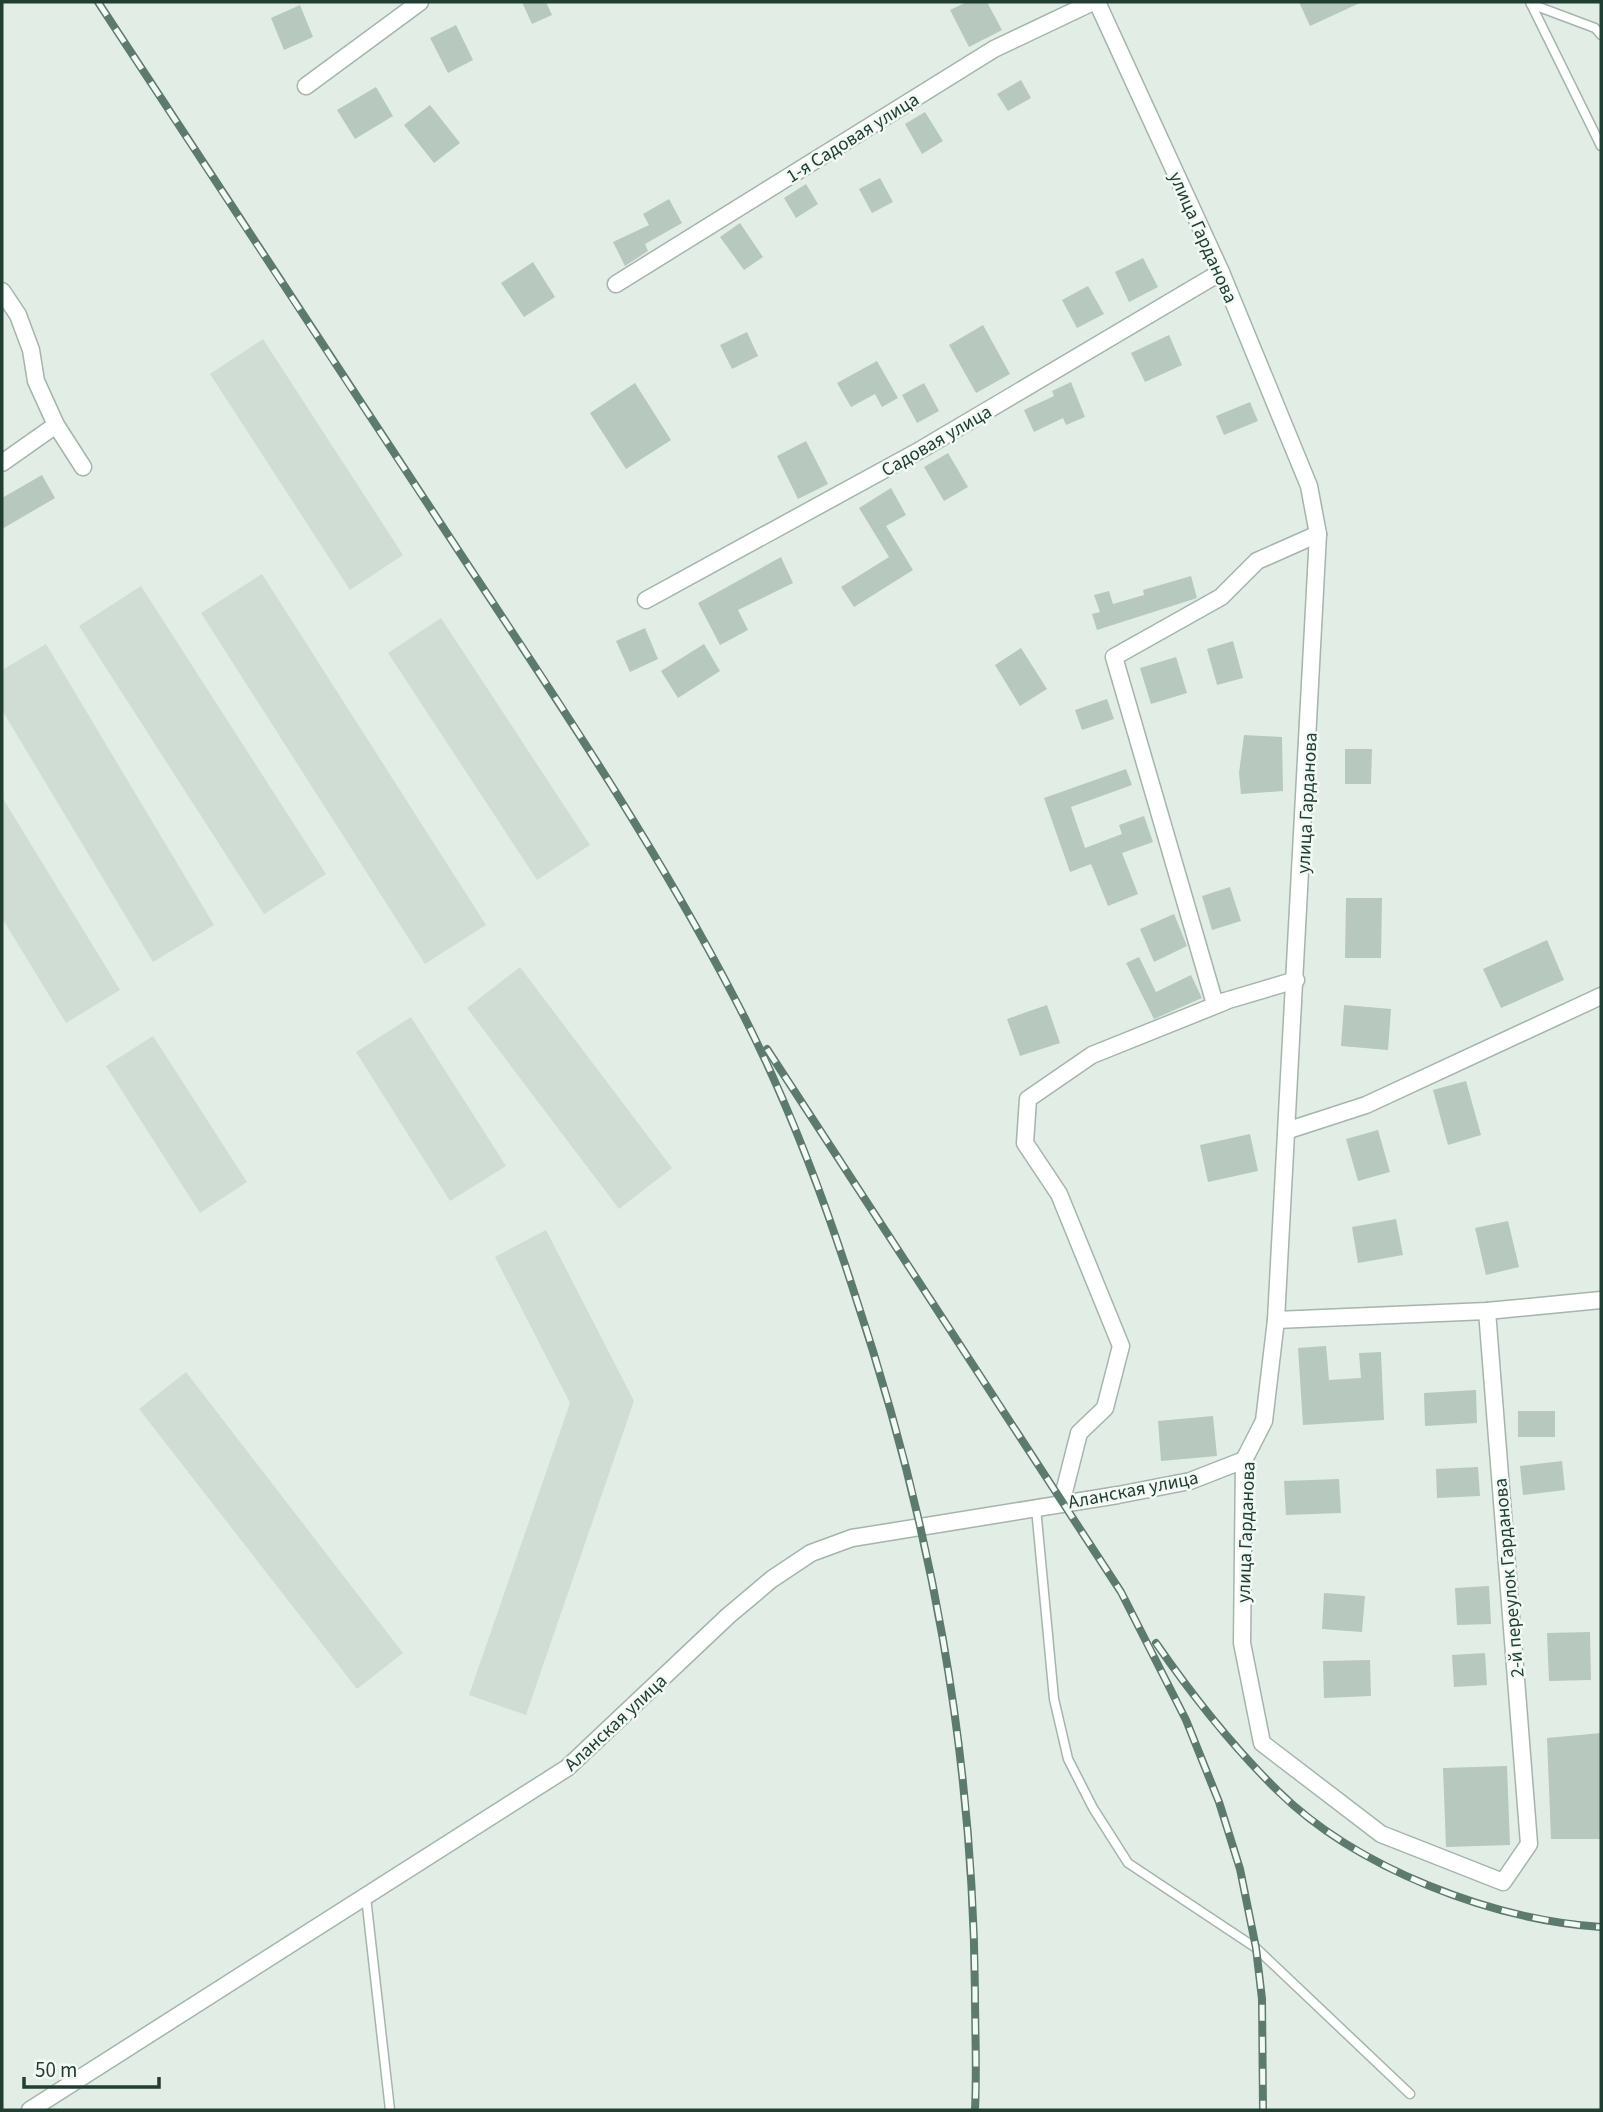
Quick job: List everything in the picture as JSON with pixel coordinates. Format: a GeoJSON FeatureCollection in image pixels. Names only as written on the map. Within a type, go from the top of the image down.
{"type":"FeatureCollection","features":[{"type":"Feature","properties":{"kind":"street"},"geometry":{"type":"LineString","coordinates":[[306,86],[419,2]]}},
{"type":"Feature","properties":{"kind":"street","name":"улица Гарданова"},"geometry":{"type":"LineString","coordinates":[[1095,2],[1221,272],[1309,486],[1318,534],[1289,1130],[1276,1320],[1264,1422],[1244,1460],[1242,1643],[1262,1743],[1381,1834],[1503,1882],[1529,1844]]}},
{"type":"Feature","properties":{"kind":"street","name":"1-я Садовая улица"},"geometry":{"type":"LineString","coordinates":[[616,284],[994,49],[1095,2]]}},
{"type":"Feature","properties":{"kind":"street","name":"Садовая улица"},"geometry":{"type":"LineString","coordinates":[[646,600],[922,449],[1221,272]]}},
{"type":"Feature","properties":{"kind":"street"},"geometry":{"type":"LineString","coordinates":[[2,291],[18,315],[31,350],[36,381],[56,425],[83,467]]}},
{"type":"Feature","properties":{"kind":"street"},"geometry":{"type":"LineString","coordinates":[[2,463],[56,425]]}},
{"type":"Feature","properties":{"kind":"street"},"geometry":{"type":"LineString","coordinates":[[1296,981],[1215,1004],[1114,657],[1221,597],[1257,561],[1318,534]]}},
{"type":"Feature","properties":{"kind":"street"},"geometry":{"type":"LineString","coordinates":[[1289,1130],[1366,1105],[1601,996]]}},
{"type":"Feature","properties":{"kind":"street"},"geometry":{"type":"LineString","coordinates":[[1061,1504],[1079,1433],[1105,1408],[1121,1346],[1059,1194],[1025,1143],[1028,1099],[1092,1055],[1224,1002]]}},
{"type":"Feature","properties":{"kind":"street"},"geometry":{"type":"LineString","coordinates":[[1276,1320],[1487,1311],[1601,1300]]}},
{"type":"Feature","properties":{"kind":"street","name":"2-й переулок Гарданова"},"geometry":{"type":"LineString","coordinates":[[1487,1311],[1529,1844]]}},
{"type":"Feature","properties":{"kind":"street","name":"Аланская улица"},"geometry":{"type":"LineString","coordinates":[[34,2109],[567,1768],[728,1616],[772,1578],[811,1553],[852,1538],[1190,1481],[1244,1460]]}},
{"type":"Feature","properties":{"kind":"lane"},"geometry":{"type":"LineString","coordinates":[[1531,3],[1595,28],[1601,35]]}},
{"type":"Feature","properties":{"kind":"lane"},"geometry":{"type":"LineString","coordinates":[[1531,3],[1601,146]]}},
{"type":"Feature","properties":{"kind":"lane"},"geometry":{"type":"LineString","coordinates":[[1036,1508],[1054,1699],[1068,1759],[1093,1808],[1128,1863],[1256,1948],[1410,2095]]}},
{"type":"Feature","properties":{"kind":"lane"},"geometry":{"type":"LineString","coordinates":[[366,1896],[390,2110]]}},
{"type":"Feature","properties":{"kind":"shaded area"},"geometry":{"type":"Polygon","coordinates":[[[263,339],[403,555],[350,590],[210,374],[263,339]]]}},
{"type":"Feature","properties":{"kind":"shaded area"},"geometry":{"type":"Polygon","coordinates":[[[262,574],[486,925],[425,964],[201,613],[262,574]]]}},
{"type":"Feature","properties":{"kind":"shaded area"},"geometry":{"type":"Polygon","coordinates":[[[141,586],[326,874],[264,914],[79,626],[141,586]]]}},
{"type":"Feature","properties":{"kind":"shaded area"},"geometry":{"type":"Polygon","coordinates":[[[441,618],[590,845],[537,880],[388,653],[441,618]]]}},
{"type":"Feature","properties":{"kind":"shaded area"},"geometry":{"type":"Polygon","coordinates":[[[46,644],[214,925],[153,962],[2,710],[2,670],[46,644]]]}},
{"type":"Feature","properties":{"kind":"shaded area"},"geometry":{"type":"Polygon","coordinates":[[[2,797],[120,990],[66,1023],[2,918],[2,797]]]}},
{"type":"Feature","properties":{"kind":"shaded area"},"geometry":{"type":"Polygon","coordinates":[[[520,967],[672,1168],[619,1209],[467,1008],[520,967]]]}},
{"type":"Feature","properties":{"kind":"shaded area"},"geometry":{"type":"Polygon","coordinates":[[[411,1017],[506,1166],[450,1201],[356,1052],[411,1017]]]}},
{"type":"Feature","properties":{"kind":"shaded area"},"geometry":{"type":"Polygon","coordinates":[[[153,1036],[247,1182],[200,1213],[106,1066],[153,1036]]]}},
{"type":"Feature","properties":{"kind":"shaded area"},"geometry":{"type":"Polygon","coordinates":[[[546,1230],[634,1401],[526,1715],[469,1695],[570,1403],[495,1257],[546,1230]]]}},
{"type":"Feature","properties":{"kind":"shaded area"},"geometry":{"type":"Polygon","coordinates":[[[186,1372],[403,1653],[357,1689],[139,1409],[186,1372]]]}},
{"type":"Feature","properties":{"kind":"building"},"geometry":{"type":"Polygon","coordinates":[[[522,2],[546,2],[552,15],[532,24],[522,2]]]}},
{"type":"Feature","properties":{"kind":"building"},"geometry":{"type":"Polygon","coordinates":[[[967,2],[987,2],[1002,30],[969,47],[950,10],[967,2]]]}},
{"type":"Feature","properties":{"kind":"building"},"geometry":{"type":"Polygon","coordinates":[[[1299,2],[1362,2],[1310,26],[1299,2]]]}},
{"type":"Feature","properties":{"kind":"building"},"geometry":{"type":"Polygon","coordinates":[[[300,5],[313,37],[284,50],[271,18],[300,5]]]}},
{"type":"Feature","properties":{"kind":"building"},"geometry":{"type":"Polygon","coordinates":[[[456,25],[473,60],[448,73],[430,38],[456,25]]]}},
{"type":"Feature","properties":{"kind":"building"},"geometry":{"type":"Polygon","coordinates":[[[1021,80],[1031,98],[1008,111],[997,94],[1021,80]]]}},
{"type":"Feature","properties":{"kind":"building"},"geometry":{"type":"Polygon","coordinates":[[[376,87],[393,116],[355,139],[337,110],[376,87]]]}},
{"type":"Feature","properties":{"kind":"building"},"geometry":{"type":"Polygon","coordinates":[[[430,105],[460,143],[434,163],[404,125],[430,105]]]}},
{"type":"Feature","properties":{"kind":"building"},"geometry":{"type":"Polygon","coordinates":[[[925,112],[943,141],[922,154],[905,124],[925,112]]]}},
{"type":"Feature","properties":{"kind":"building"},"geometry":{"type":"Polygon","coordinates":[[[880,178],[893,202],[872,213],[859,189],[880,178]]]}},
{"type":"Feature","properties":{"kind":"building"},"geometry":{"type":"Polygon","coordinates":[[[806,184],[818,204],[796,218],[784,198],[806,184]]]}},
{"type":"Feature","properties":{"kind":"building"},"geometry":{"type":"Polygon","coordinates":[[[669,199],[682,223],[645,244],[648,251],[625,266],[613,242],[649,225],[643,214],[669,199]]]}},
{"type":"Feature","properties":{"kind":"building"},"geometry":{"type":"Polygon","coordinates":[[[740,223],[763,257],[744,270],[720,237],[740,223]]]}},
{"type":"Feature","properties":{"kind":"building"},"geometry":{"type":"Polygon","coordinates":[[[1143,258],[1158,287],[1129,302],[1115,272],[1143,258]]]}},
{"type":"Feature","properties":{"kind":"building"},"geometry":{"type":"Polygon","coordinates":[[[533,262],[555,297],[524,317],[501,283],[533,262]]]}},
{"type":"Feature","properties":{"kind":"building"},"geometry":{"type":"Polygon","coordinates":[[[1088,286],[1104,314],[1077,328],[1062,300],[1088,286]]]}},
{"type":"Feature","properties":{"kind":"building"},"geometry":{"type":"Polygon","coordinates":[[[983,325],[1010,374],[976,393],[949,345],[983,325]]]}},
{"type":"Feature","properties":{"kind":"building"},"geometry":{"type":"Polygon","coordinates":[[[747,332],[758,356],[732,369],[720,345],[747,332]]]}},
{"type":"Feature","properties":{"kind":"building"},"geometry":{"type":"Polygon","coordinates":[[[1169,335],[1182,365],[1145,382],[1131,353],[1169,335]]]}},
{"type":"Feature","properties":{"kind":"building"},"geometry":{"type":"Polygon","coordinates":[[[877,361],[898,398],[882,407],[875,394],[851,407],[837,383],[877,361]]]}},
{"type":"Feature","properties":{"kind":"building"},"geometry":{"type":"Polygon","coordinates":[[[1071,382],[1085,417],[1066,425],[1063,418],[1034,432],[1024,410],[1054,396],[1052,391],[1071,382]]]}},
{"type":"Feature","properties":{"kind":"building"},"geometry":{"type":"Polygon","coordinates":[[[635,383],[671,440],[626,469],[590,413],[635,383]]]}},
{"type":"Feature","properties":{"kind":"building"},"geometry":{"type":"Polygon","coordinates":[[[924,383],[939,411],[917,423],[902,395],[924,383]]]}},
{"type":"Feature","properties":{"kind":"building"},"geometry":{"type":"Polygon","coordinates":[[[1250,402],[1258,421],[1224,435],[1216,416],[1250,402]]]}},
{"type":"Feature","properties":{"kind":"building"},"geometry":{"type":"Polygon","coordinates":[[[806,441],[828,484],[798,499],[777,456],[806,441]]]}},
{"type":"Feature","properties":{"kind":"building"},"geometry":{"type":"Polygon","coordinates":[[[948,453],[968,487],[944,501],[924,467],[948,453]]]}},
{"type":"Feature","properties":{"kind":"building"},"geometry":{"type":"Polygon","coordinates":[[[42,475],[55,498],[2,529],[2,498],[42,475]]]}},
{"type":"Feature","properties":{"kind":"building"},"geometry":{"type":"Polygon","coordinates":[[[891,488],[906,515],[886,526],[913,570],[854,607],[841,587],[889,557],[859,508],[891,488]]]}},
{"type":"Feature","properties":{"kind":"building"},"geometry":{"type":"Polygon","coordinates":[[[781,557],[793,583],[738,610],[748,630],[720,645],[698,603],[781,557]]]}},
{"type":"Feature","properties":{"kind":"building"},"geometry":{"type":"Polygon","coordinates":[[[1191,576],[1197,598],[1097,630],[1092,614],[1100,612],[1094,595],[1109,591],[1113,604],[1144,595],[1143,590],[1191,576]]]}},
{"type":"Feature","properties":{"kind":"building"},"geometry":{"type":"Polygon","coordinates":[[[645,628],[658,659],[630,672],[616,641],[645,628]]]}},
{"type":"Feature","properties":{"kind":"building"},"geometry":{"type":"Polygon","coordinates":[[[1233,641],[1243,678],[1217,685],[1207,649],[1233,641]]]}},
{"type":"Feature","properties":{"kind":"building"},"geometry":{"type":"Polygon","coordinates":[[[704,644],[720,671],[678,698],[661,671],[704,644]]]}},
{"type":"Feature","properties":{"kind":"building"},"geometry":{"type":"Polygon","coordinates":[[[1021,648],[1047,689],[1020,706],[995,665],[1021,648]]]}},
{"type":"Feature","properties":{"kind":"building"},"geometry":{"type":"Polygon","coordinates":[[[1176,657],[1187,693],[1151,704],[1140,668],[1176,657]]]}},
{"type":"Feature","properties":{"kind":"building"},"geometry":{"type":"Polygon","coordinates":[[[1107,699],[1114,719],[1082,730],[1075,710],[1107,699]]]}},
{"type":"Feature","properties":{"kind":"building"},"geometry":{"type":"Polygon","coordinates":[[[1244,735],[1282,737],[1283,791],[1241,794],[1239,773],[1244,735]]]}},
{"type":"Feature","properties":{"kind":"building"},"geometry":{"type":"Polygon","coordinates":[[[1345,749],[1372,749],[1371,784],[1345,784],[1345,749]]]}},
{"type":"Feature","properties":{"kind":"building"},"geometry":{"type":"Polygon","coordinates":[[[1126,769],[1132,785],[1071,807],[1085,848],[1122,834],[1119,825],[1144,816],[1153,842],[1122,853],[1138,894],[1108,906],[1091,864],[1070,872],[1044,798],[1126,769]]]}},
{"type":"Feature","properties":{"kind":"building"},"geometry":{"type":"Polygon","coordinates":[[[1230,887],[1241,921],[1212,930],[1202,896],[1230,887]]]}},
{"type":"Feature","properties":{"kind":"building"},"geometry":{"type":"Polygon","coordinates":[[[1346,898],[1382,898],[1381,958],[1345,958],[1346,898]]]}},
{"type":"Feature","properties":{"kind":"building"},"geometry":{"type":"Polygon","coordinates":[[[1174,914],[1187,946],[1154,962],[1140,929],[1174,914]]]}},
{"type":"Feature","properties":{"kind":"building"},"geometry":{"type":"Polygon","coordinates":[[[1547,940],[1564,980],[1501,1008],[1483,969],[1547,940]]]}},
{"type":"Feature","properties":{"kind":"building"},"geometry":{"type":"Polygon","coordinates":[[[1139,957],[1156,992],[1191,975],[1202,998],[1154,1019],[1126,963],[1139,957]]]}},
{"type":"Feature","properties":{"kind":"building"},"geometry":{"type":"Polygon","coordinates":[[[1047,1005],[1060,1043],[1020,1056],[1007,1019],[1047,1005]]]}},
{"type":"Feature","properties":{"kind":"building"},"geometry":{"type":"Polygon","coordinates":[[[1344,1005],[1391,1009],[1388,1050],[1341,1046],[1344,1005]]]}},
{"type":"Feature","properties":{"kind":"building"},"geometry":{"type":"Polygon","coordinates":[[[1466,1081],[1481,1135],[1448,1145],[1433,1090],[1466,1081]]]}},
{"type":"Feature","properties":{"kind":"building"},"geometry":{"type":"Polygon","coordinates":[[[1378,1130],[1390,1172],[1358,1181],[1346,1139],[1378,1130]]]}},
{"type":"Feature","properties":{"kind":"building"},"geometry":{"type":"Polygon","coordinates":[[[1250,1134],[1258,1171],[1208,1182],[1200,1145],[1250,1134]]]}},
{"type":"Feature","properties":{"kind":"building"},"geometry":{"type":"Polygon","coordinates":[[[1396,1219],[1403,1255],[1358,1263],[1352,1227],[1396,1219]]]}},
{"type":"Feature","properties":{"kind":"building"},"geometry":{"type":"Polygon","coordinates":[[[1508,1221],[1519,1267],[1486,1275],[1475,1228],[1508,1221]]]}},
{"type":"Feature","properties":{"kind":"building"},"geometry":{"type":"Polygon","coordinates":[[[1326,1346],[1329,1380],[1361,1378],[1359,1353],[1381,1352],[1384,1420],[1303,1425],[1298,1348],[1326,1346]]]}},
{"type":"Feature","properties":{"kind":"building"},"geometry":{"type":"Polygon","coordinates":[[[1476,1390],[1477,1423],[1425,1426],[1424,1393],[1476,1390]]]}},
{"type":"Feature","properties":{"kind":"building"},"geometry":{"type":"Polygon","coordinates":[[[1518,1411],[1555,1411],[1555,1437],[1518,1437],[1518,1411]]]}},
{"type":"Feature","properties":{"kind":"building"},"geometry":{"type":"Polygon","coordinates":[[[1213,1416],[1217,1456],[1161,1461],[1158,1421],[1213,1416]]]}},
{"type":"Feature","properties":{"kind":"building"},"geometry":{"type":"Polygon","coordinates":[[[1562,1461],[1565,1490],[1523,1495],[1520,1466],[1562,1461]]]}},
{"type":"Feature","properties":{"kind":"building"},"geometry":{"type":"Polygon","coordinates":[[[1478,1467],[1480,1496],[1437,1498],[1436,1469],[1478,1467]]]}},
{"type":"Feature","properties":{"kind":"building"},"geometry":{"type":"Polygon","coordinates":[[[1339,1479],[1341,1513],[1286,1515],[1284,1481],[1339,1479]]]}},
{"type":"Feature","properties":{"kind":"building"},"geometry":{"type":"Polygon","coordinates":[[[1489,1586],[1491,1624],[1457,1625],[1455,1588],[1489,1586]]]}},
{"type":"Feature","properties":{"kind":"building"},"geometry":{"type":"Polygon","coordinates":[[[1324,1593],[1365,1596],[1362,1632],[1322,1629],[1324,1593]]]}},
{"type":"Feature","properties":{"kind":"building"},"geometry":{"type":"Polygon","coordinates":[[[1590,1632],[1591,1680],[1549,1681],[1547,1633],[1590,1632]]]}},
{"type":"Feature","properties":{"kind":"building"},"geometry":{"type":"Polygon","coordinates":[[[1485,1653],[1487,1685],[1454,1687],[1452,1655],[1485,1653]]]}},
{"type":"Feature","properties":{"kind":"building"},"geometry":{"type":"Polygon","coordinates":[[[1370,1660],[1371,1696],[1324,1698],[1323,1661],[1370,1660]]]}},
{"type":"Feature","properties":{"kind":"building"},"geometry":{"type":"Polygon","coordinates":[[[1601,1733],[1601,1839],[1551,1839],[1547,1738],[1601,1733]]]}},
{"type":"Feature","properties":{"kind":"building"},"geometry":{"type":"Polygon","coordinates":[[[1507,1766],[1510,1845],[1446,1847],[1443,1768],[1507,1766]]]}},
{"type":"Feature","properties":{"kind":"railway"},"geometry":{"type":"LineString","coordinates":[[98,2],[603,771],[704,941],[753,1034],[786,1106],[829,1217],[881,1378],[926,1551],[943,1638],[966,1813],[975,1993],[975,2110]]}},
{"type":"Feature","properties":{"kind":"railway"},"geometry":{"type":"LineString","coordinates":[[767,1049],[1121,1592],[1186,1720],[1219,1802],[1240,1869],[1256,1948],[1262,1999],[1263,2110]]}},
{"type":"Feature","properties":{"kind":"railway"},"geometry":{"type":"LineString","coordinates":[[1156,1643],[1213,1720],[1261,1774],[1310,1819],[1346,1844],[1386,1866],[1471,1901],[1516,1914],[1601,1927]]}}]}
